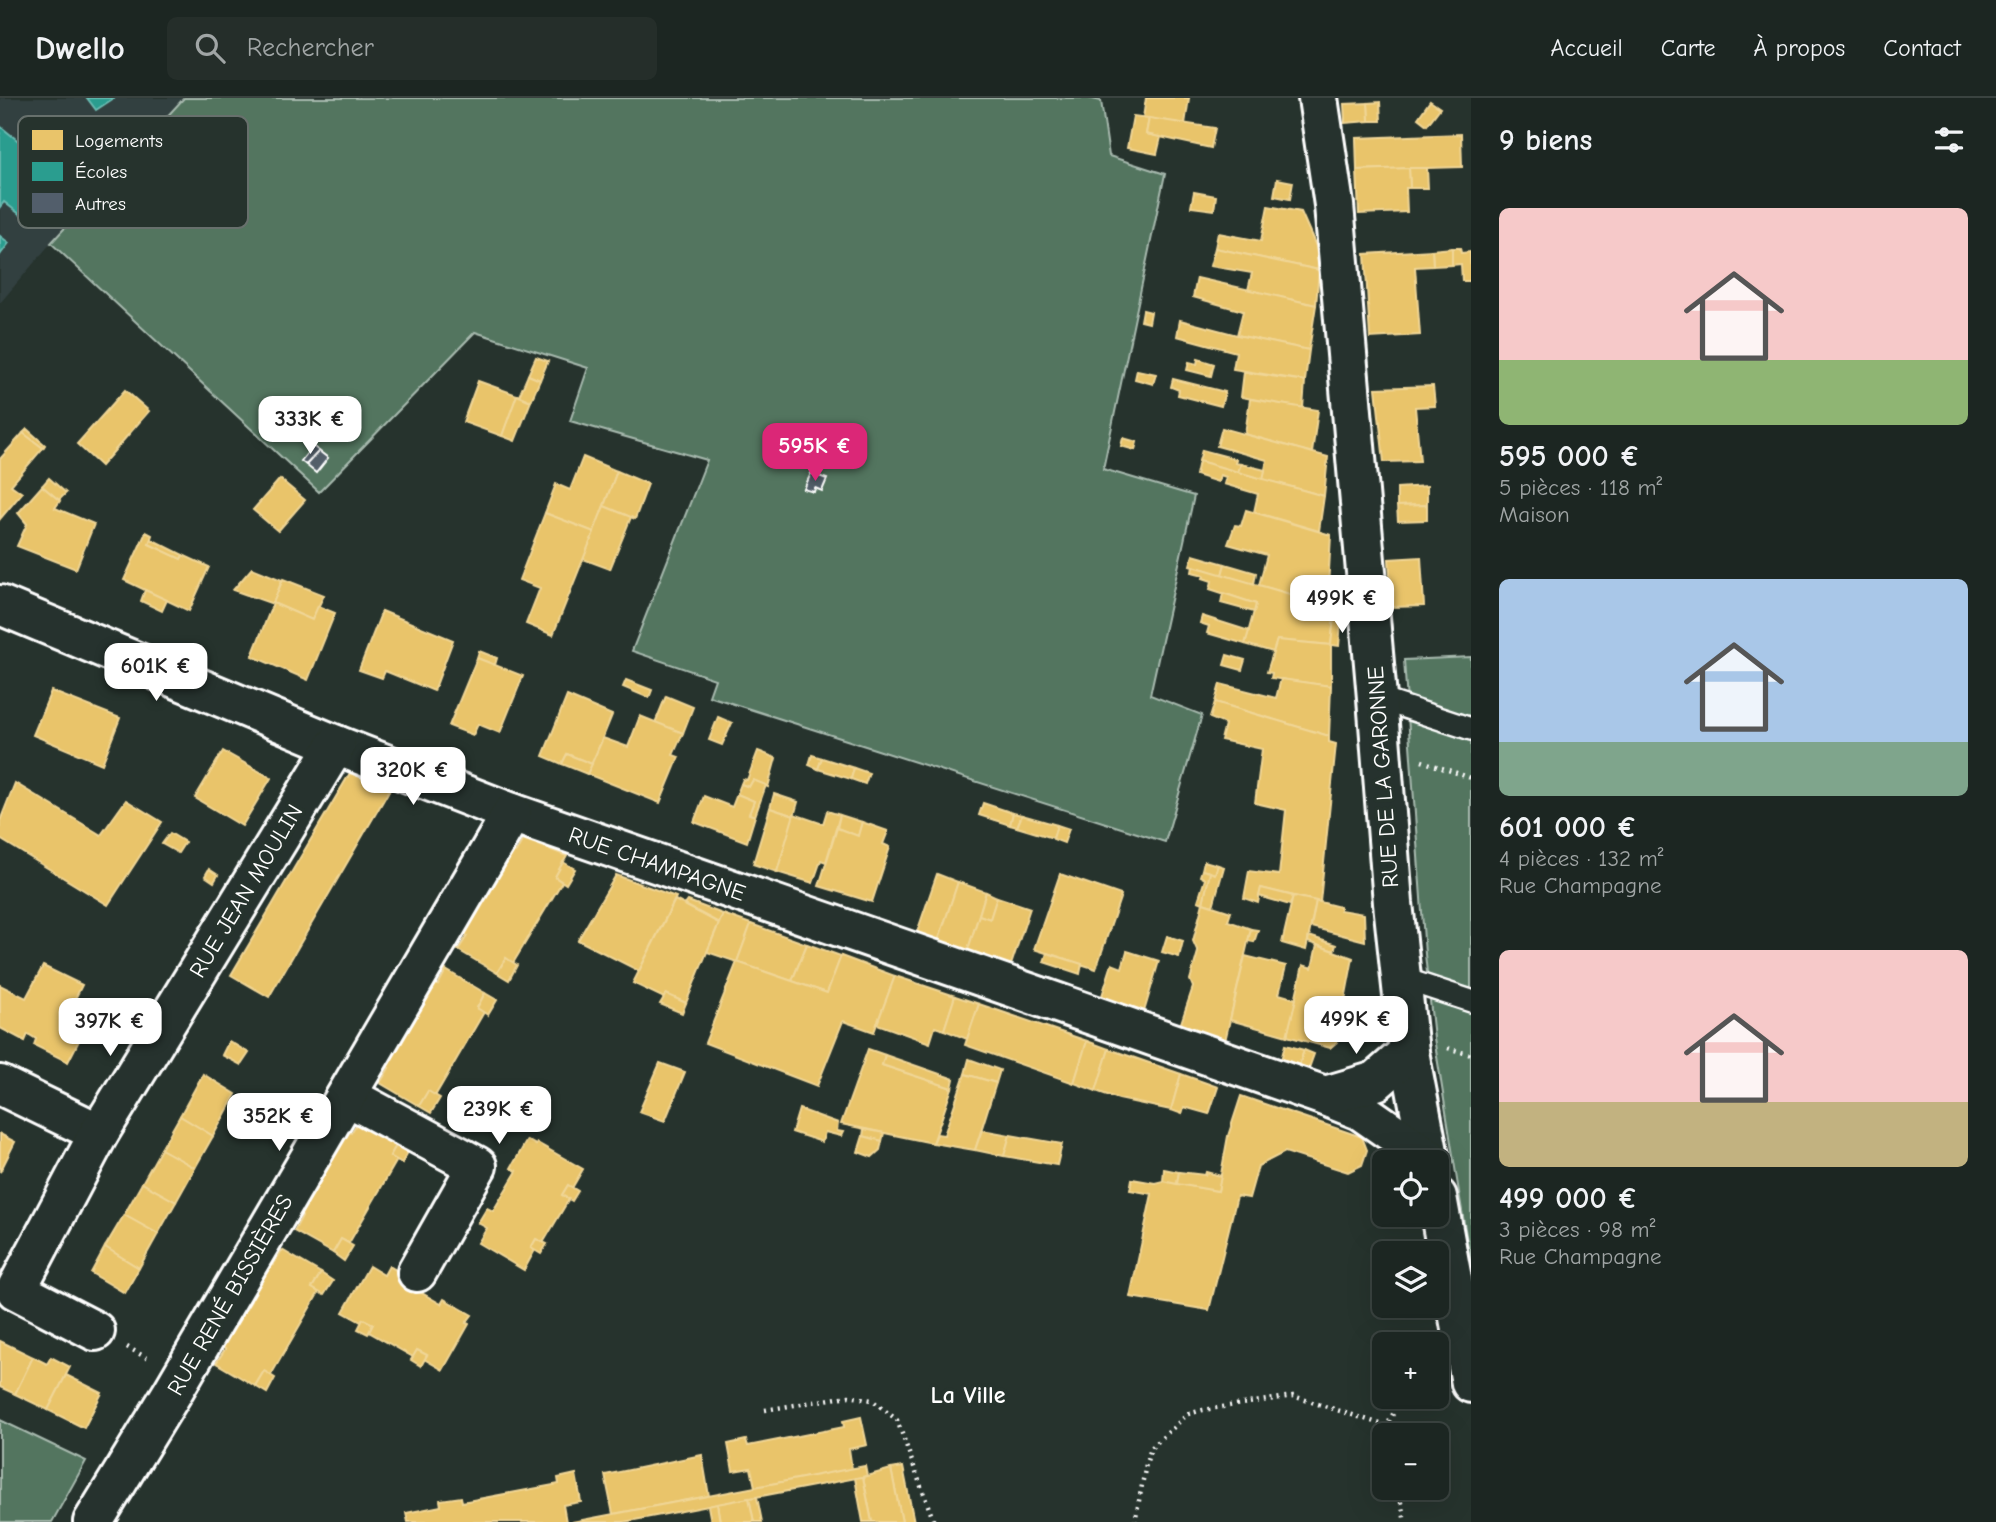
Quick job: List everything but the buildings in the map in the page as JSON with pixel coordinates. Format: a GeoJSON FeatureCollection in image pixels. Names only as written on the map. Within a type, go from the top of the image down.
{"type":"FeatureCollection","features":[{"type":"Feature","properties":{"kind":"street","name":"RUE DE LA GARONNE"},"geometry":{"type":"LineString","coordinates":[[1318,98],[1334,205],[1393,903],[1409,1052],[1428,1150]]}},
{"type":"Feature","properties":{"kind":"street","name":"RUE CHAMPAGNE"},"geometry":{"type":"LineString","coordinates":[[0,605],[336,745],[512,813],[1325,1096],[1360,1110],[1415,1150]]}},
{"type":"Feature","properties":{"kind":"street","name":"RUE JEAN MOULIN"},"geometry":{"type":"LineString","coordinates":[[95,1331],[16,1290],[99,1133],[336,745]]}},
{"type":"Feature","properties":{"kind":"street","name":"RUE RENÉ BISSIÈRES"},"geometry":{"type":"LineString","coordinates":[[93,1522],[172,1393],[512,813]]}},
{"type":"Feature","properties":{"kind":"street"},"geometry":{"type":"LineString","coordinates":[[1325,1096],[1376,1081],[1409,1052]]}},
{"type":"Feature","properties":{"kind":"street"},"geometry":{"type":"LineString","coordinates":[[0,1085],[99,1133]]}},
{"type":"Feature","properties":{"kind":"street"},"geometry":{"type":"LineString","coordinates":[[347,1096],[477,1166],[417,1272]]}},
{"type":"Feature","properties":{"kind":"street"},"geometry":{"type":"LineString","coordinates":[[1442,1227],[1471,1383]]}},
{"type":"Feature","properties":{"kind":"lane"},"geometry":{"type":"LineString","coordinates":[[1377,698],[1471,729]]}},
{"type":"Feature","properties":{"kind":"lane"},"geometry":{"type":"LineString","coordinates":[[1401,978],[1471,1000]]}},
{"type":"Feature","properties":{"kind":"path"},"geometry":{"type":"LineString","coordinates":[[1381,747],[1471,778]]}},
{"type":"Feature","properties":{"kind":"path"},"geometry":{"type":"LineString","coordinates":[[765,1410],[849,1396],[872,1401],[897,1420],[934,1522]]}},
{"type":"Feature","properties":{"kind":"path"},"geometry":{"type":"LineString","coordinates":[[1135,1522],[1146,1464],[1152,1448],[1188,1414],[1202,1409],[1293,1396],[1378,1423]]}},
{"type":"Feature","properties":{"kind":"path"},"geometry":{"type":"LineString","coordinates":[[1400,1500],[1405,1522]]}},
{"type":"Feature","properties":{"kind":"shaded area"},"geometry":{"type":"Polygon","coordinates":[[[0,98],[184,98],[167,116],[18,116],[18,228],[65,228],[0,303],[0,98]]]}},
{"type":"Feature","properties":{"kind":"green space"},"geometry":{"type":"Polygon","coordinates":[[[184,98],[1088,98],[1101,101],[1109,156],[1165,174],[1103,469],[1194,496],[1150,695],[1202,715],[1165,842],[709,696],[715,679],[632,651],[707,460],[570,421],[588,368],[475,332],[319,492],[51,243],[65,228],[248,228],[248,116],[167,116],[184,98]]]}},
{"type":"Feature","properties":{"kind":"green space"},"geometry":{"type":"Polygon","coordinates":[[[1471,657],[1471,1266],[1434,1038],[1425,954],[1404,660],[1471,657]]]}},
{"type":"Feature","properties":{"kind":"green space"},"geometry":{"type":"Polygon","coordinates":[[[0,1420],[86,1461],[52,1522],[0,1522],[0,1420]]]}},
{"type":"Feature","properties":{"kind":"district","name":"La Ville"},"geometry":{"type":"Point","coordinates":[968,1395]}}]}
